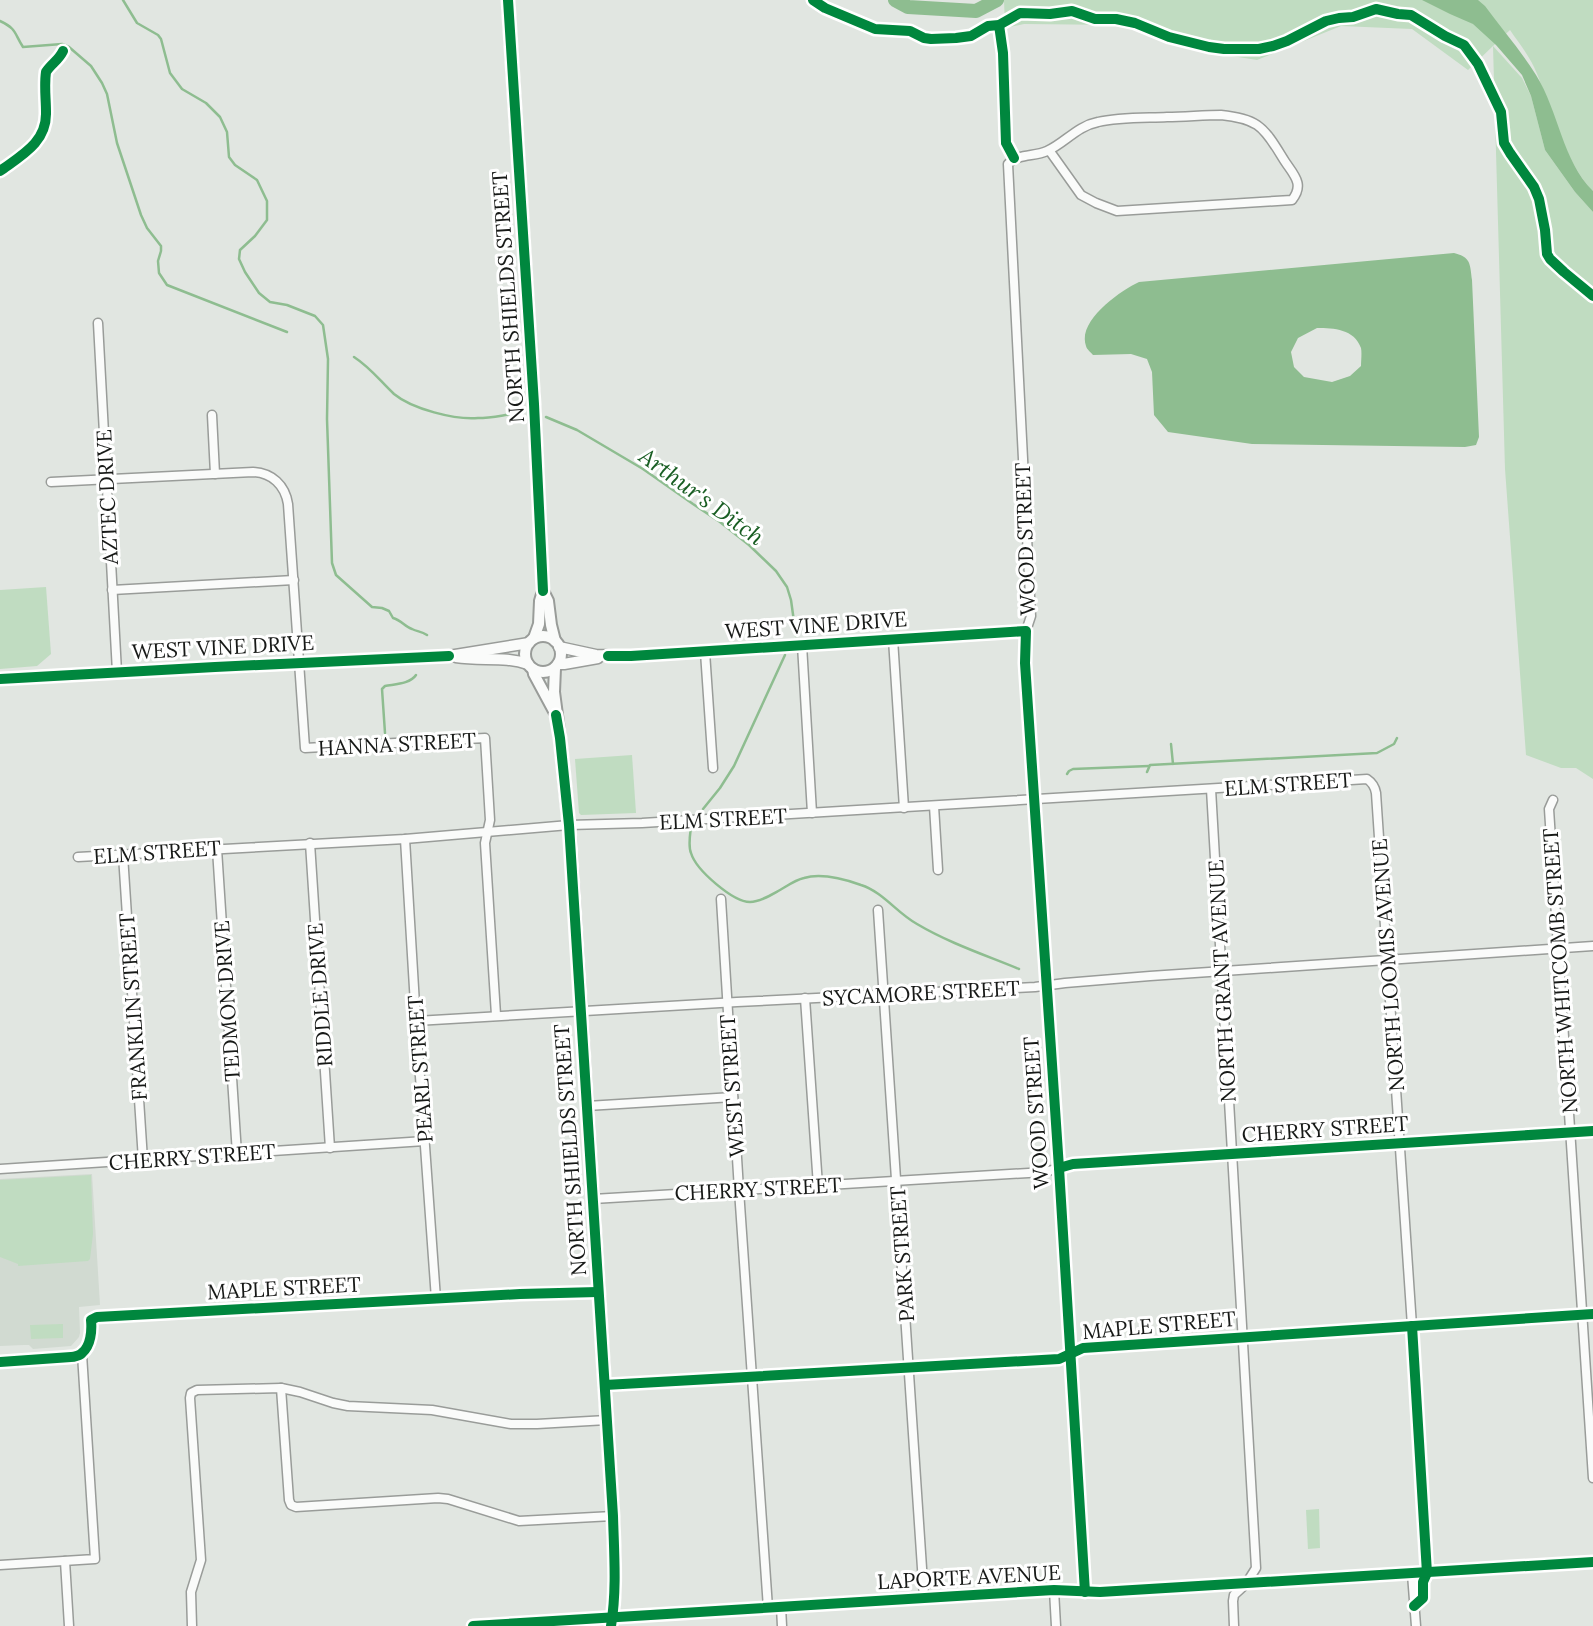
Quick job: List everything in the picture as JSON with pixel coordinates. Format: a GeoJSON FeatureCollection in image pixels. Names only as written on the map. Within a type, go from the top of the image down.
{"type":"FeatureCollection","features":[{"type":"Feature","properties":{"kind":"main road","name":"NORTH SHIELDS STREET"},"geometry":{"type":"LineString","coordinates":[[508,0],[535,419],[543,591],[539,624],[531,641]]}},
{"type":"Feature","properties":{"kind":"main road","name":"NORTH SHIELDS STREET"},"geometry":{"type":"LineString","coordinates":[[543,591],[548,601],[557,644]]}},
{"type":"Feature","properties":{"kind":"main road"},"geometry":{"type":"LineString","coordinates":[[543,636],[557,644],[561,655],[556,666],[544,672],[530,667],[525,651],[531,641],[543,636]]}},
{"type":"Feature","properties":{"kind":"main road","name":"NORTH SHIELDS STREET"},"geometry":{"type":"LineString","coordinates":[[556,666],[553,684],[569,825],[613,1516],[615,1583],[612,1622]]}},
{"type":"Feature","properties":{"kind":"main road","name":"NORTH SHIELDS STREET"},"geometry":{"type":"LineString","coordinates":[[530,667],[556,715]]}},
{"type":"Feature","properties":{"kind":"street"},"geometry":{"type":"LineString","coordinates":[[1223,115],[1256,124],[1265,132],[1297,179],[1297,193],[1292,200],[1117,211],[1081,195],[1049,150],[1075,131],[1097,122],[1223,115]]}},
{"type":"Feature","properties":{"kind":"street","name":"WOOD STREET"},"geometry":{"type":"LineString","coordinates":[[1049,150],[1030,157],[1014,158],[1008,164],[1031,616],[1026,632],[1025,663],[1086,1592]]}},
{"type":"Feature","properties":{"kind":"street","name":"AZTEC DRIVE"},"geometry":{"type":"LineString","coordinates":[[98,323],[117,672]]}},
{"type":"Feature","properties":{"kind":"street"},"geometry":{"type":"LineString","coordinates":[[51,482],[215,474],[212,415]]}},
{"type":"Feature","properties":{"kind":"street","name":"HANNA STREET"},"geometry":{"type":"LineString","coordinates":[[215,474],[260,472],[276,480],[288,499],[305,748],[485,738],[490,820],[485,843],[496,1015]]}},
{"type":"Feature","properties":{"kind":"street"},"geometry":{"type":"LineString","coordinates":[[112,590],[293,580]]}},
{"type":"Feature","properties":{"kind":"street","name":"WEST VINE DRIVE"},"geometry":{"type":"LineString","coordinates":[[557,644],[587,653],[631,656],[1026,632]]}},
{"type":"Feature","properties":{"kind":"street"},"geometry":{"type":"LineString","coordinates":[[893,639],[904,808]]}},
{"type":"Feature","properties":{"kind":"street","name":"WEST VINE DRIVE"},"geometry":{"type":"LineString","coordinates":[[0,679],[449,656],[531,641]]}},
{"type":"Feature","properties":{"kind":"street"},"geometry":{"type":"LineString","coordinates":[[802,645],[812,813]]}},
{"type":"Feature","properties":{"kind":"street"},"geometry":{"type":"LineString","coordinates":[[705,652],[713,768]]}},
{"type":"Feature","properties":{"kind":"street","name":"WEST VINE DRIVE"},"geometry":{"type":"LineString","coordinates":[[449,656],[471,660],[514,659],[530,667]]}},
{"type":"Feature","properties":{"kind":"street","name":"WEST VINE DRIVE"},"geometry":{"type":"LineString","coordinates":[[556,666],[608,656]]}},
{"type":"Feature","properties":{"kind":"street","name":"ELM STREET"},"geometry":{"type":"LineString","coordinates":[[78,858],[405,839],[569,825],[904,808],[1367,779]]}},
{"type":"Feature","properties":{"kind":"street","name":"NORTH LOOMIS AVENUE"},"geometry":{"type":"LineString","coordinates":[[1367,779],[1372,782],[1376,793],[1427,1573]]}},
{"type":"Feature","properties":{"kind":"street","name":"NORTH GRANT AVENUE"},"geometry":{"type":"LineString","coordinates":[[1211,789],[1256,1568],[1246,1584],[1234,1595],[1234,1626]]}},
{"type":"Feature","properties":{"kind":"street","name":"NORTH WHITCOMB STREET"},"geometry":{"type":"LineString","coordinates":[[1553,800],[1549,809],[1593,1478]]}},
{"type":"Feature","properties":{"kind":"street"},"geometry":{"type":"LineString","coordinates":[[934,806],[938,870]]}},
{"type":"Feature","properties":{"kind":"street","name":"PEARL STREET"},"geometry":{"type":"LineString","coordinates":[[405,839],[436,1299]]}},
{"type":"Feature","properties":{"kind":"street","name":"RIDDLE DRIVE"},"geometry":{"type":"LineString","coordinates":[[310,843],[331,1148]]}},
{"type":"Feature","properties":{"kind":"street","name":"TEDMON DRIVE"},"geometry":{"type":"LineString","coordinates":[[217,849],[237,1154]]}},
{"type":"Feature","properties":{"kind":"street","name":"FRANKLIN STREET"},"geometry":{"type":"LineString","coordinates":[[123,855],[143,1160]]}},
{"type":"Feature","properties":{"kind":"street","name":"WEST STREET"},"geometry":{"type":"LineString","coordinates":[[721,899],[768,1608]]}},
{"type":"Feature","properties":{"kind":"street","name":"PARK STREET"},"geometry":{"type":"LineString","coordinates":[[878,910],[924,1598]]}},
{"type":"Feature","properties":{"kind":"street","name":"SYCAMORE STREET"},"geometry":{"type":"LineString","coordinates":[[416,1021],[1046,985],[1593,946]]}},
{"type":"Feature","properties":{"kind":"street"},"geometry":{"type":"LineString","coordinates":[[805,998],[818,1186]]}},
{"type":"Feature","properties":{"kind":"street"},"geometry":{"type":"LineString","coordinates":[[587,1106],[733,1097]]}},
{"type":"Feature","properties":{"kind":"street","name":"CHERRY STREET"},"geometry":{"type":"LineString","coordinates":[[593,1199],[1045,1172],[1073,1164],[1593,1131]]}},
{"type":"Feature","properties":{"kind":"street","name":"CHERRY STREET"},"geometry":{"type":"LineString","coordinates":[[0,1169],[425,1141]]}},
{"type":"Feature","properties":{"kind":"street","name":"MAPLE STREET"},"geometry":{"type":"LineString","coordinates":[[82,1354],[92,1331],[91,1320],[97,1317],[598,1292]]}},
{"type":"Feature","properties":{"kind":"street","name":"MAPLE STREET"},"geometry":{"type":"LineString","coordinates":[[605,1385],[1059,1359],[1084,1348],[1593,1314]]}},
{"type":"Feature","properties":{"kind":"street"},"geometry":{"type":"LineString","coordinates":[[0,1362],[82,1354],[95,1559],[0,1565]]}},
{"type":"Feature","properties":{"kind":"street"},"geometry":{"type":"LineString","coordinates":[[281,1388],[289,1500],[291,1505],[296,1507],[438,1498],[519,1521],[613,1516]]}},
{"type":"Feature","properties":{"kind":"street"},"geometry":{"type":"LineString","coordinates":[[192,1626],[191,1592],[201,1560],[190,1398],[191,1393],[197,1390],[281,1388],[348,1406],[432,1410],[511,1424],[607,1420]]}},
{"type":"Feature","properties":{"kind":"street"},"geometry":{"type":"LineString","coordinates":[[65,1561],[69,1626]]}},
{"type":"Feature","properties":{"kind":"street","name":"LAPORTE AVENUE"},"geometry":{"type":"LineString","coordinates":[[473,1626],[612,1622],[781,1607],[1054,1590],[1086,1592],[1246,1584],[1593,1562]]}},
{"type":"Feature","properties":{"kind":"street"},"geometry":{"type":"LineString","coordinates":[[1412,1574],[1416,1626]]}},
{"type":"Feature","properties":{"kind":"street"},"geometry":{"type":"LineString","coordinates":[[1054,1590],[1056,1626]]}},
{"type":"Feature","properties":{"kind":"street"},"geometry":{"type":"LineString","coordinates":[[781,1607],[782,1626]]}},
{"type":"Feature","properties":{"kind":"shaded area"},"geometry":{"type":"Polygon","coordinates":[[[1004,0],[1593,0],[1593,191],[1574,165],[1534,67],[1510,30],[1468,70],[1412,29],[1341,26],[1257,60],[1188,49],[1120,25],[1024,24],[1005,28],[1004,0]]]}},
{"type":"Feature","properties":{"kind":"shaded area"},"geometry":{"type":"Polygon","coordinates":[[[1422,0],[1478,0],[1485,6],[1524,57],[1544,89],[1574,165],[1593,191],[1593,212],[1545,150],[1531,96],[1522,75],[1473,24],[1422,0]]]}},
{"type":"Feature","properties":{"kind":"shaded area"},"geometry":{"type":"Polygon","coordinates":[[[1493,46],[1522,78],[1531,96],[1545,150],[1593,212],[1593,779],[1576,768],[1561,768],[1526,755],[1505,469],[1493,46]]]}},
{"type":"Feature","properties":{"kind":"shaded area"},"geometry":{"type":"Polygon","coordinates":[[[1454,253],[1460,255],[1469,262],[1472,280],[1479,437],[1476,445],[1252,444],[1168,432],[1154,415],[1152,372],[1147,359],[1131,354],[1093,355],[1086,346],[1085,336],[1094,317],[1121,292],[1139,282],[1454,253]],[[1317,328],[1298,338],[1291,352],[1294,367],[1304,377],[1332,382],[1350,376],[1361,366],[1358,342],[1343,331],[1317,328]]]}},
{"type":"Feature","properties":{"kind":"shaded area"},"geometry":{"type":"Polygon","coordinates":[[[46,587],[51,654],[37,666],[0,669],[0,590],[46,587]]]}},
{"type":"Feature","properties":{"kind":"shaded area"},"geometry":{"type":"Polygon","coordinates":[[[632,755],[636,813],[581,815],[575,759],[632,755]]]}},
{"type":"Feature","properties":{"kind":"shaded area"},"geometry":{"type":"Polygon","coordinates":[[[92,1174],[100,1305],[79,1307],[80,1333],[71,1346],[33,1349],[29,1345],[0,1346],[0,1179],[92,1174]]]}},
{"type":"Feature","properties":{"kind":"shaded area"},"geometry":{"type":"Polygon","coordinates":[[[91,1175],[93,1234],[88,1261],[18,1266],[0,1257],[0,1180],[91,1175]]]}},
{"type":"Feature","properties":{"kind":"shaded area"},"geometry":{"type":"Polygon","coordinates":[[[63,1324],[63,1338],[31,1339],[30,1325],[63,1324]]]}},
{"type":"Feature","properties":{"kind":"shaded area"},"geometry":{"type":"Polygon","coordinates":[[[1319,1509],[1320,1548],[1308,1549],[1306,1510],[1319,1509]]]}},
{"type":"Feature","properties":{"kind":"waterway"},"geometry":{"type":"LineString","coordinates":[[123,0],[137,23],[161,39],[170,73],[182,89],[206,103],[220,117],[227,132],[229,157],[235,165],[257,180],[267,201],[267,220],[240,250],[239,259],[245,272],[259,293],[270,302],[287,305],[315,316],[323,325],[328,359],[327,419],[332,563],[336,575],[372,607],[389,611],[393,618],[427,635]]}},
{"type":"Feature","properties":{"kind":"waterway"},"geometry":{"type":"LineString","coordinates":[[895,0],[908,7],[976,11],[997,0]]}},
{"type":"Feature","properties":{"kind":"waterway","name":"Arthur's Ditch"},"geometry":{"type":"LineString","coordinates":[[0,21],[12,29],[23,47],[62,44],[69,47],[91,66],[102,83],[107,94],[117,143],[141,215],[161,246],[159,273],[167,285],[287,332]]}},
{"type":"Feature","properties":{"kind":"waterway","name":"Arthur's Ditch"},"geometry":{"type":"LineString","coordinates":[[354,357],[394,394],[422,409],[469,418],[522,413]]}},
{"type":"Feature","properties":{"kind":"waterway","name":"Arthur's Ditch"},"geometry":{"type":"LineString","coordinates":[[546,417],[577,430],[643,469],[749,545],[776,571],[787,587],[796,636]]}},
{"type":"Feature","properties":{"kind":"waterway","name":"Arthur's Ditch"},"geometry":{"type":"LineString","coordinates":[[703,809],[734,766],[785,655]]}},
{"type":"Feature","properties":{"kind":"waterway"},"geometry":{"type":"LineString","coordinates":[[385,733],[382,689],[406,682],[416,675]]}},
{"type":"Feature","properties":{"kind":"waterway"},"geometry":{"type":"LineString","coordinates":[[1147,772],[1150,765],[1377,753],[1394,744],[1397,738]]}},
{"type":"Feature","properties":{"kind":"waterway"},"geometry":{"type":"LineString","coordinates":[[1171,744],[1173,764]]}},
{"type":"Feature","properties":{"kind":"waterway"},"geometry":{"type":"LineString","coordinates":[[1067,774],[1073,769],[1149,766]]}},
{"type":"Feature","properties":{"kind":"waterway","name":"Arthur's Ditch"},"geometry":{"type":"LineString","coordinates":[[691,827],[690,847],[694,860],[716,884],[743,901],[762,900],[804,878],[825,876],[840,879],[869,888],[929,931],[1019,969]]}},
{"type":"Feature","properties":{"kind":"cycle path"},"geometry":{"type":"LineString","coordinates":[[508,0],[543,591]]}},
{"type":"Feature","properties":{"kind":"cycle path"},"geometry":{"type":"LineString","coordinates":[[813,0],[825,8],[875,29],[910,31],[931,39],[971,36],[1020,13],[1050,14],[1072,11],[1095,19],[1135,23],[1169,37],[1224,49],[1259,49],[1273,46],[1326,21],[1353,17],[1376,9],[1411,15],[1464,45],[1478,64],[1501,112],[1504,143],[1534,187],[1539,199],[1547,254],[1593,296]]}},
{"type":"Feature","properties":{"kind":"cycle path"},"geometry":{"type":"LineString","coordinates":[[999,25],[1003,53],[1006,143],[1014,158]]}},
{"type":"Feature","properties":{"kind":"cycle path"},"geometry":{"type":"LineString","coordinates":[[0,171],[38,140],[45,122],[46,72],[63,51]]}},
{"type":"Feature","properties":{"kind":"cycle path"},"geometry":{"type":"LineString","coordinates":[[608,656],[1026,631],[1025,663],[1085,1592]]}},
{"type":"Feature","properties":{"kind":"cycle path"},"geometry":{"type":"LineString","coordinates":[[0,679],[449,656]]}},
{"type":"Feature","properties":{"kind":"cycle path"},"geometry":{"type":"LineString","coordinates":[[556,715],[569,825],[613,1516],[615,1585],[611,1626]]}},
{"type":"Feature","properties":{"kind":"cycle path"},"geometry":{"type":"LineString","coordinates":[[1059,1168],[1073,1164],[1593,1131]]}},
{"type":"Feature","properties":{"kind":"cycle path"},"geometry":{"type":"LineString","coordinates":[[0,1362],[79,1355],[89,1342],[91,1320],[97,1317],[598,1292]]}},
{"type":"Feature","properties":{"kind":"cycle path"},"geometry":{"type":"LineString","coordinates":[[605,1385],[1059,1359],[1083,1348],[1593,1314]]}},
{"type":"Feature","properties":{"kind":"cycle path"},"geometry":{"type":"LineString","coordinates":[[1412,1326],[1427,1573],[1423,1582],[1423,1598],[1414,1606]]}},
{"type":"Feature","properties":{"kind":"cycle path"},"geometry":{"type":"LineString","coordinates":[[473,1626],[1054,1590],[1100,1592],[1593,1562]]}}]}
